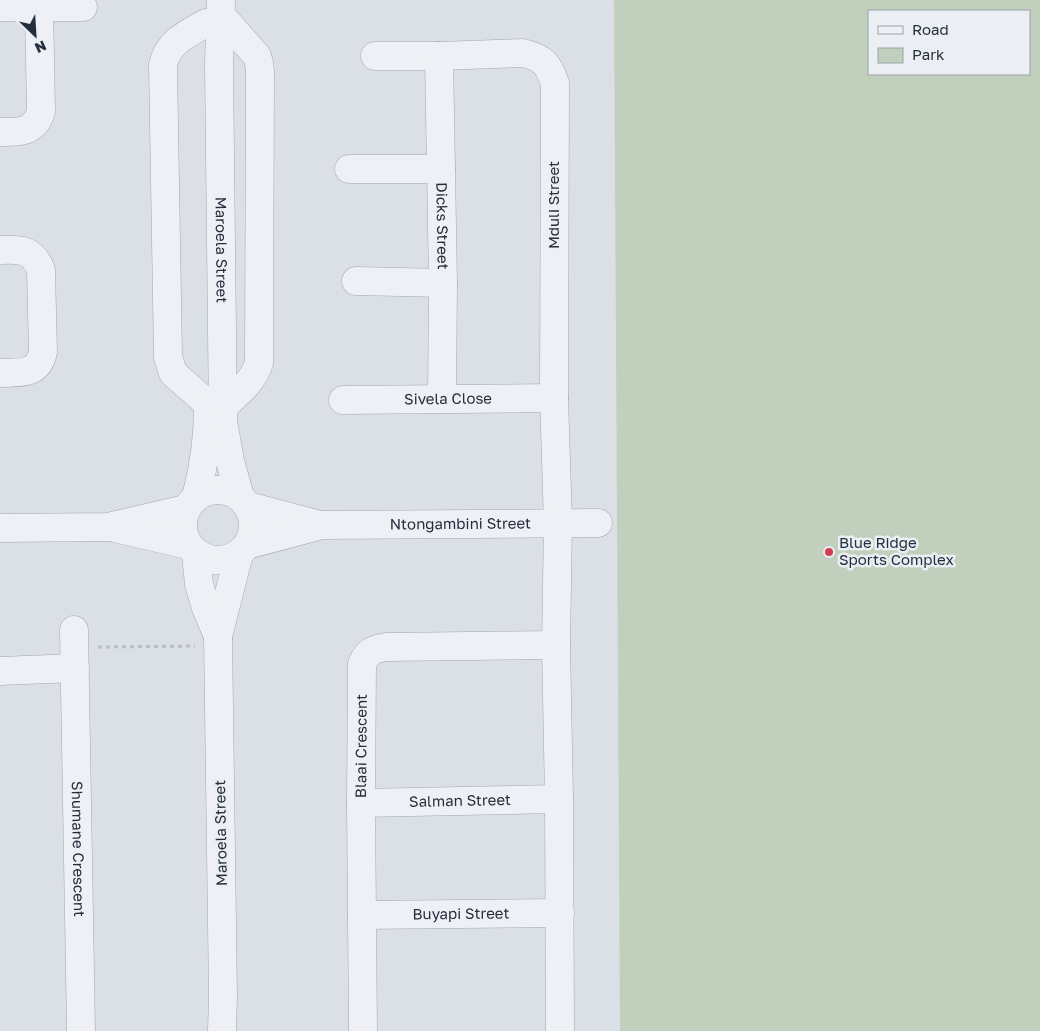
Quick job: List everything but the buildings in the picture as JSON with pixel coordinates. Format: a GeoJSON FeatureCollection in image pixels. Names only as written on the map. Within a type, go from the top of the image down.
{"type":"FeatureCollection","features":[{"type":"Feature","properties":{"kind":"street"},"geometry":{"type":"LineString","coordinates":[[0,7],[83,8]]}},
{"type":"Feature","properties":{"kind":"street"},"geometry":{"type":"LineString","coordinates":[[0,132],[20,132],[26,130],[32,127],[40,117],[40,7]]}},
{"type":"Feature","properties":{"kind":"street"},"geometry":{"type":"LineString","coordinates":[[213,9],[257,56],[260,72],[259,363],[257,371],[251,380],[215,405],[173,373],[168,358],[163,64],[165,56],[175,43],[213,9]]}},
{"type":"Feature","properties":{"kind":"street","name":"Maroela Street"},"geometry":{"type":"LineString","coordinates":[[213,9],[220,74],[215,405],[207,437],[204,462],[191,503],[182,521],[183,534],[192,550],[199,584],[218,640]]}},
{"type":"Feature","properties":{"kind":"street","name":"Mduli Street"},"geometry":{"type":"LineString","coordinates":[[375,56],[523,53],[540,59],[551,72],[555,83],[554,398],[558,523]]}},
{"type":"Feature","properties":{"kind":"street","name":"Dicks Street"},"geometry":{"type":"LineString","coordinates":[[439,56],[442,398]]}},
{"type":"Feature","properties":{"kind":"street","name":"Dicks Street"},"geometry":{"type":"LineString","coordinates":[[349,168],[441,168]]}},
{"type":"Feature","properties":{"kind":"street"},"geometry":{"type":"LineString","coordinates":[[0,250],[23,250],[34,257],[39,263],[42,277],[43,352],[40,363],[31,371],[0,373]]}},
{"type":"Feature","properties":{"kind":"street","name":"Dicks Street"},"geometry":{"type":"LineString","coordinates":[[356,281],[442,283]]}},
{"type":"Feature","properties":{"kind":"street","name":"Sivela Close"},"geometry":{"type":"LineString","coordinates":[[343,400],[554,398]]}},
{"type":"Feature","properties":{"kind":"street","name":"Maroela Street"},"geometry":{"type":"LineString","coordinates":[[215,405],[223,421],[230,461],[244,501],[253,519],[253,533],[243,550],[218,640],[222,1031]]}},
{"type":"Feature","properties":{"kind":"street"},"geometry":{"type":"LineString","coordinates":[[0,528],[108,527],[191,503],[207,491],[229,492],[244,501]]}},
{"type":"Feature","properties":{"kind":"street","name":"Ntongambini Street"},"geometry":{"type":"LineString","coordinates":[[244,501],[322,525]]}},
{"type":"Feature","properties":{"kind":"street"},"geometry":{"type":"LineString","coordinates":[[558,523],[556,645],[560,1031]]}},
{"type":"Feature","properties":{"kind":"street","name":"Ntongambini Street"},"geometry":{"type":"LineString","coordinates":[[243,550],[322,525],[598,523]]}},
{"type":"Feature","properties":{"kind":"street"},"geometry":{"type":"LineString","coordinates":[[108,527],[192,550],[206,559],[217,561],[228,560],[243,550]]}},
{"type":"Feature","properties":{"kind":"street","name":"Blaai Crescent"},"geometry":{"type":"LineString","coordinates":[[363,1031],[362,664],[368,653],[374,649],[386,647],[556,645]]}},
{"type":"Feature","properties":{"kind":"street"},"geometry":{"type":"LineString","coordinates":[[0,671],[74,648]]}},
{"type":"Feature","properties":{"kind":"street","name":"Shumane Crescent"},"geometry":{"type":"LineString","coordinates":[[74,648],[81,1031]]}},
{"type":"Feature","properties":{"kind":"street","name":"Salman Street"},"geometry":{"type":"LineString","coordinates":[[361,803],[559,799]]}},
{"type":"Feature","properties":{"kind":"street","name":"Buyapi Street"},"geometry":{"type":"LineString","coordinates":[[362,915],[560,913]]}},
{"type":"Feature","properties":{"kind":"path"},"geometry":{"type":"LineString","coordinates":[[74,648],[218,640]]}},
{"type":"Feature","properties":{"kind":"green space","name":"Blue Ridge Sports Complex"},"geometry":{"type":"Polygon","coordinates":[[[614,0],[1040,0],[1040,1031],[620,1031],[614,0]]]}},
{"type":"Feature","properties":{"kind":"place","name":"Blue Ridge Sports Complex"},"geometry":{"type":"Point","coordinates":[829,552]}}]}
